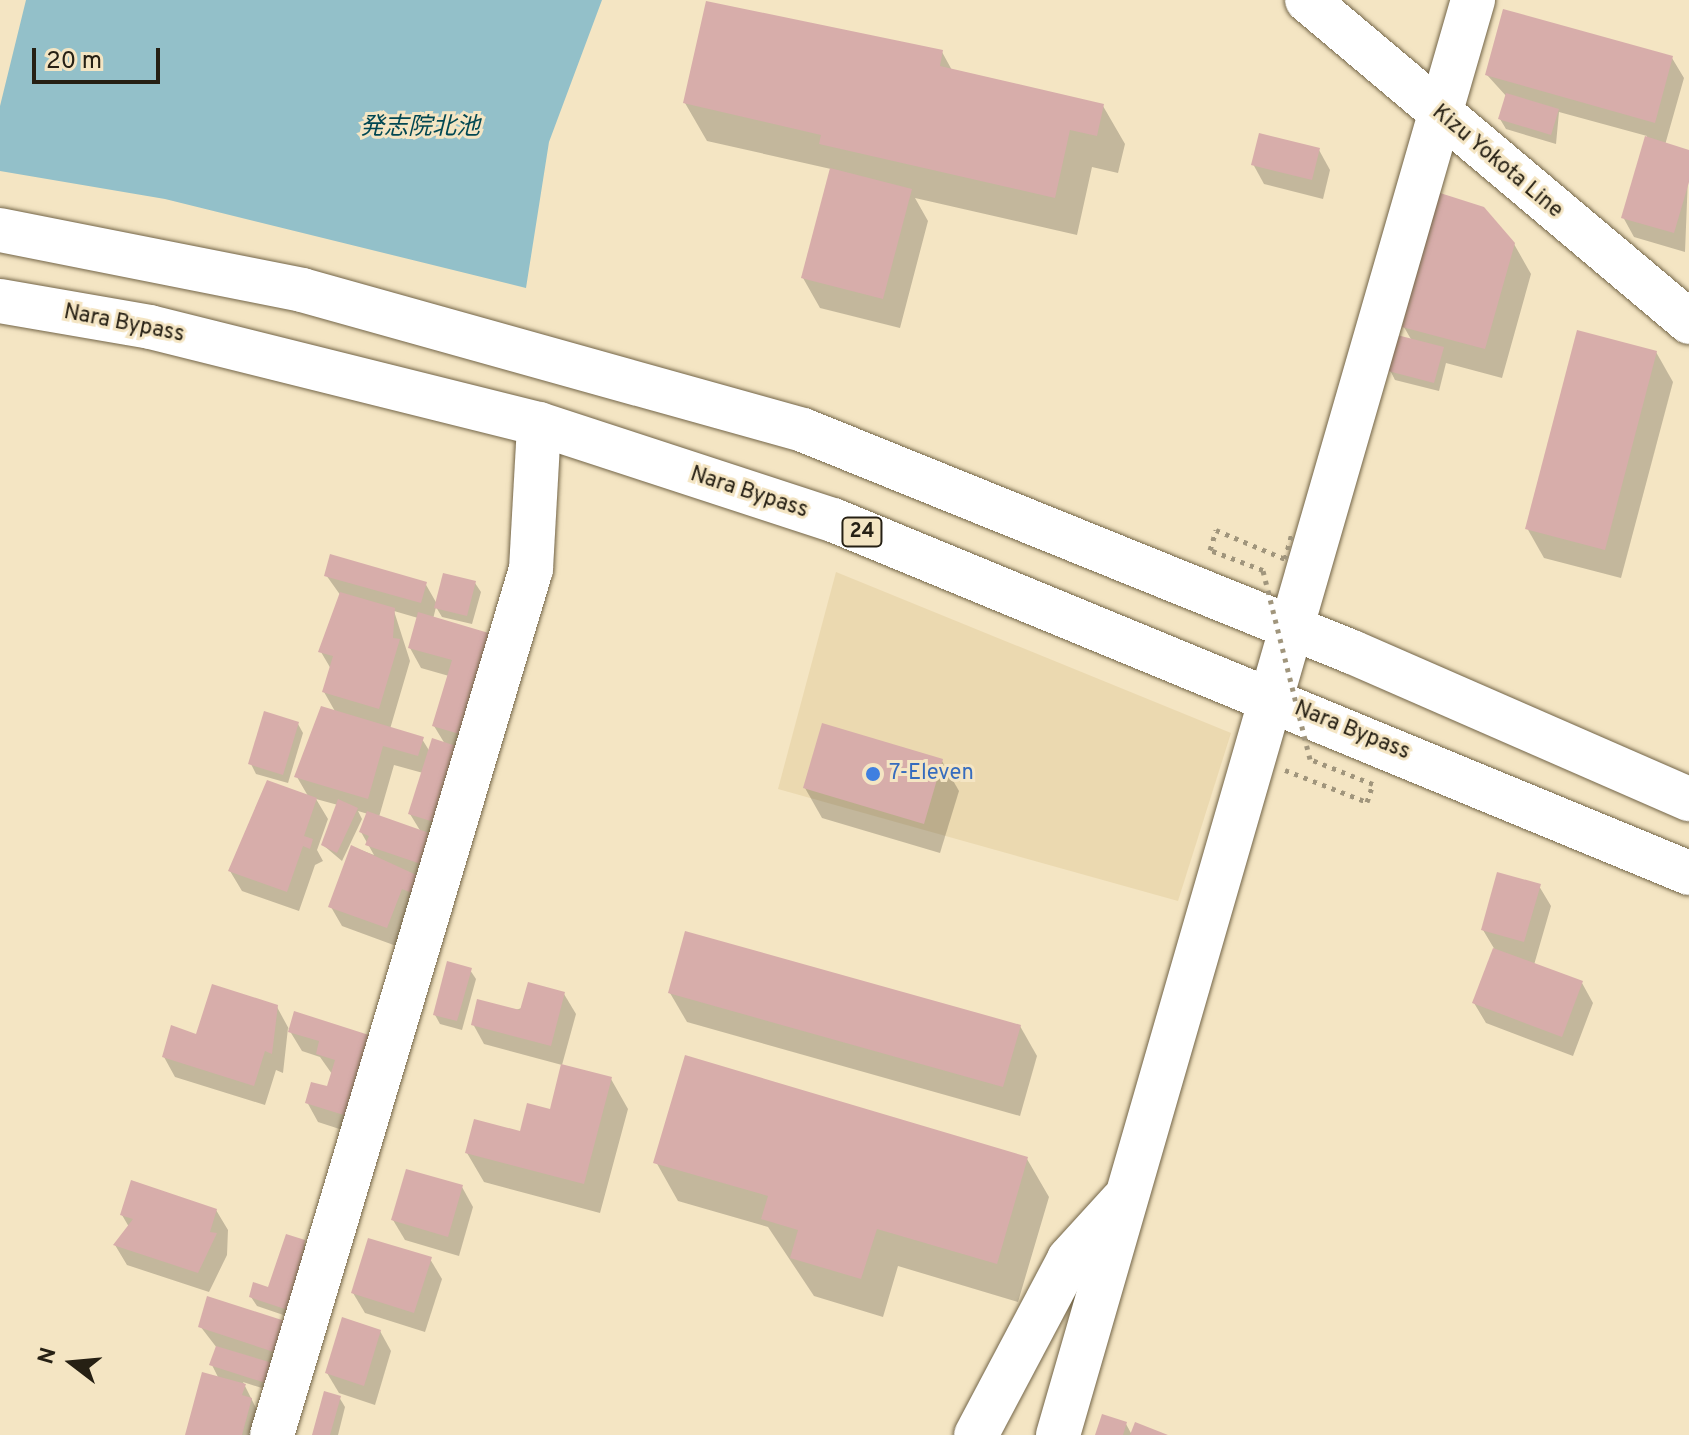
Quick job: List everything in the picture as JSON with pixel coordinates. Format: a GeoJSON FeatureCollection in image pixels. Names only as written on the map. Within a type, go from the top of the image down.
{"type":"FeatureCollection","features":[{"type":"Feature","properties":{"kind":"main road","name":"Kizu Yokota Line"},"geometry":{"type":"LineString","coordinates":[[1307,0],[1689,322]]}},
{"type":"Feature","properties":{"kind":"main road"},"geometry":{"type":"LineString","coordinates":[[1058,1435],[1295,629],[1473,0]]}},
{"type":"Feature","properties":{"kind":"main road"},"geometry":{"type":"LineString","coordinates":[[0,230],[302,290],[708,400],[817,436],[1295,629],[1689,799]]}},
{"type":"Feature","properties":{"kind":"main road","name":"Nara Bypass"},"geometry":{"type":"LineString","coordinates":[[0,301],[150,327],[539,424],[833,520],[1689,873]]}},
{"type":"Feature","properties":{"kind":"main road"},"geometry":{"type":"LineString","coordinates":[[272,1435],[531,569],[539,424]]}},
{"type":"Feature","properties":{"kind":"main road"},"geometry":{"type":"LineString","coordinates":[[976,1435],[1069,1259],[1128,1197]]}},
{"type":"Feature","properties":{"kind":"path"},"geometry":{"type":"LineString","coordinates":[[1285,770],[1367,802],[1373,784],[1310,759],[1263,570],[1210,550],[1216,530],[1285,559],[1292,533]]}},
{"type":"Feature","properties":{"kind":"shaded area"},"geometry":{"type":"Polygon","coordinates":[[[836,572],[1231,733],[1178,901],[778,789],[836,572]]]}},
{"type":"Feature","properties":{"kind":"water","name":"発志院北池"},"geometry":{"type":"Polygon","coordinates":[[[26,0],[602,0],[549,142],[526,288],[165,199],[0,171],[0,106],[26,0]]]}},
{"type":"Feature","properties":{"kind":"building"},"geometry":{"type":"Polygon","coordinates":[[[706,1],[943,50],[940,66],[1104,104],[1097,136],[1070,130],[1055,198],[819,144],[821,135],[683,103],[706,1]]]}},
{"type":"Feature","properties":{"kind":"building"},"geometry":{"type":"Polygon","coordinates":[[[1503,9],[1673,56],[1655,123],[1485,75],[1503,9]]]}},
{"type":"Feature","properties":{"kind":"building"},"geometry":{"type":"Polygon","coordinates":[[[1506,93],[1559,109],[1551,135],[1498,119],[1506,93]]]}},
{"type":"Feature","properties":{"kind":"building"},"geometry":{"type":"Polygon","coordinates":[[[1259,133],[1320,148],[1312,180],[1251,165],[1259,133]]]}},
{"type":"Feature","properties":{"kind":"building"},"geometry":{"type":"Polygon","coordinates":[[[1645,136],[1689,150],[1689,182],[1674,233],[1621,218],[1645,136]]]}},
{"type":"Feature","properties":{"kind":"building"},"geometry":{"type":"Polygon","coordinates":[[[830,168],[912,189],[883,299],[801,278],[830,168]]]}},
{"type":"Feature","properties":{"kind":"building"},"geometry":{"type":"Polygon","coordinates":[[[1437,192],[1484,207],[1515,243],[1485,349],[1402,327],[1437,192]]]}},
{"type":"Feature","properties":{"kind":"building"},"geometry":{"type":"Polygon","coordinates":[[[1577,330],[1657,351],[1605,550],[1525,529],[1577,330]]]}},
{"type":"Feature","properties":{"kind":"building"},"geometry":{"type":"Polygon","coordinates":[[[1397,335],[1444,347],[1434,383],[1388,371],[1397,335]]]}},
{"type":"Feature","properties":{"kind":"building"},"geometry":{"type":"Polygon","coordinates":[[[330,554],[427,582],[421,603],[324,576],[330,554]]]}},
{"type":"Feature","properties":{"kind":"building"},"geometry":{"type":"Polygon","coordinates":[[[443,573],[476,581],[467,616],[434,608],[443,573]]]}},
{"type":"Feature","properties":{"kind":"building"},"geometry":{"type":"Polygon","coordinates":[[[340,592],[395,608],[393,638],[400,639],[379,709],[322,692],[333,656],[318,652],[340,592]]]}},
{"type":"Feature","properties":{"kind":"building"},"geometry":{"type":"Polygon","coordinates":[[[418,612],[492,634],[463,735],[432,726],[452,660],[408,648],[418,612]]]}},
{"type":"Feature","properties":{"kind":"building"},"geometry":{"type":"Polygon","coordinates":[[[321,706],[424,737],[418,756],[383,746],[368,799],[294,777],[321,706]]]}},
{"type":"Feature","properties":{"kind":"building"},"geometry":{"type":"Polygon","coordinates":[[[264,711],[299,722],[283,775],[248,764],[264,711]]]}},
{"type":"Feature","properties":{"kind":"building","name":"7-Eleven"},"geometry":{"type":"Polygon","coordinates":[[[822,723],[943,759],[924,824],[803,788],[822,723]]]}},
{"type":"Feature","properties":{"kind":"building"},"geometry":{"type":"Polygon","coordinates":[[[432,738],[459,747],[434,822],[408,814],[432,738]]]}},
{"type":"Feature","properties":{"kind":"building"},"geometry":{"type":"Polygon","coordinates":[[[267,780],[317,798],[304,836],[313,839],[310,849],[303,846],[287,892],[228,871],[267,780]]]}},
{"type":"Feature","properties":{"kind":"building"},"geometry":{"type":"Polygon","coordinates":[[[338,799],[358,808],[337,853],[321,845],[338,799]]]}},
{"type":"Feature","properties":{"kind":"building"},"geometry":{"type":"Polygon","coordinates":[[[367,811],[432,834],[421,864],[365,845],[369,836],[359,832],[367,811]]]}},
{"type":"Feature","properties":{"kind":"building"},"geometry":{"type":"Polygon","coordinates":[[[351,845],[423,878],[417,895],[402,889],[387,928],[328,907],[351,845]]]}},
{"type":"Feature","properties":{"kind":"building"},"geometry":{"type":"Polygon","coordinates":[[[1497,872],[1541,884],[1524,942],[1481,930],[1497,872]]]}},
{"type":"Feature","properties":{"kind":"building"},"geometry":{"type":"Polygon","coordinates":[[[685,931],[1021,1025],[1003,1087],[668,993],[685,931]]]}},
{"type":"Feature","properties":{"kind":"building"},"geometry":{"type":"Polygon","coordinates":[[[1493,948],[1583,981],[1562,1037],[1472,1003],[1493,948]]]}},
{"type":"Feature","properties":{"kind":"building"},"geometry":{"type":"Polygon","coordinates":[[[447,961],[472,968],[457,1021],[433,1015],[447,961]]]}},
{"type":"Feature","properties":{"kind":"building"},"geometry":{"type":"Polygon","coordinates":[[[528,982],[565,992],[551,1046],[471,1025],[477,999],[520,1010],[528,982]]]}},
{"type":"Feature","properties":{"kind":"building"},"geometry":{"type":"Polygon","coordinates":[[[212,984],[278,1005],[272,1054],[265,1051],[254,1086],[162,1057],[171,1025],[196,1034],[212,984]]]}},
{"type":"Feature","properties":{"kind":"building"},"geometry":{"type":"Polygon","coordinates":[[[294,1011],[372,1036],[347,1116],[305,1103],[311,1082],[327,1086],[335,1060],[316,1054],[319,1041],[288,1032],[294,1011]]]}},
{"type":"Feature","properties":{"kind":"building"},"geometry":{"type":"Polygon","coordinates":[[[685,1055],[1028,1157],[997,1264],[877,1229],[861,1279],[790,1258],[798,1230],[761,1219],[768,1196],[653,1163],[685,1055]]]}},
{"type":"Feature","properties":{"kind":"building"},"geometry":{"type":"Polygon","coordinates":[[[561,1064],[612,1077],[584,1184],[465,1153],[474,1119],[520,1131],[527,1103],[550,1109],[561,1064]]]}},
{"type":"Feature","properties":{"kind":"building"},"geometry":{"type":"Polygon","coordinates":[[[406,1169],[463,1185],[448,1237],[391,1220],[406,1169]]]}},
{"type":"Feature","properties":{"kind":"building"},"geometry":{"type":"Polygon","coordinates":[[[131,1180],[217,1209],[210,1232],[217,1233],[198,1273],[113,1245],[133,1219],[120,1215],[131,1180]]]}},
{"type":"Feature","properties":{"kind":"building"},"geometry":{"type":"Polygon","coordinates":[[[286,1234],[305,1240],[294,1312],[249,1297],[253,1282],[268,1287],[286,1234]]]}},
{"type":"Feature","properties":{"kind":"building"},"geometry":{"type":"Polygon","coordinates":[[[368,1238],[432,1257],[414,1313],[351,1293],[368,1238]]]}},
{"type":"Feature","properties":{"kind":"building"},"geometry":{"type":"Polygon","coordinates":[[[207,1296],[288,1322],[277,1353],[198,1327],[207,1296]]]}},
{"type":"Feature","properties":{"kind":"building"},"geometry":{"type":"Polygon","coordinates":[[[342,1317],[381,1330],[364,1386],[325,1373],[342,1317]]]}},
{"type":"Feature","properties":{"kind":"building"},"geometry":{"type":"Polygon","coordinates":[[[216,1346],[276,1364],[269,1384],[209,1365],[216,1346]]]}},
{"type":"Feature","properties":{"kind":"building"},"geometry":{"type":"Polygon","coordinates":[[[202,1372],[246,1384],[242,1395],[252,1398],[242,1435],[185,1435],[202,1372]]]}},
{"type":"Feature","properties":{"kind":"building"},"geometry":{"type":"Polygon","coordinates":[[[324,1391],[341,1396],[330,1435],[312,1435],[324,1391]]]}},
{"type":"Feature","properties":{"kind":"building"},"geometry":{"type":"Polygon","coordinates":[[[1102,1414],[1127,1422],[1123,1435],[1095,1435],[1102,1414]]]}},
{"type":"Feature","properties":{"kind":"building"},"geometry":{"type":"Polygon","coordinates":[[[1135,1422],[1168,1435],[1130,1435],[1135,1422]]]}},
{"type":"Feature","properties":{"kind":"place","name":"7-Eleven"},"geometry":{"type":"Point","coordinates":[873,774]}}]}
